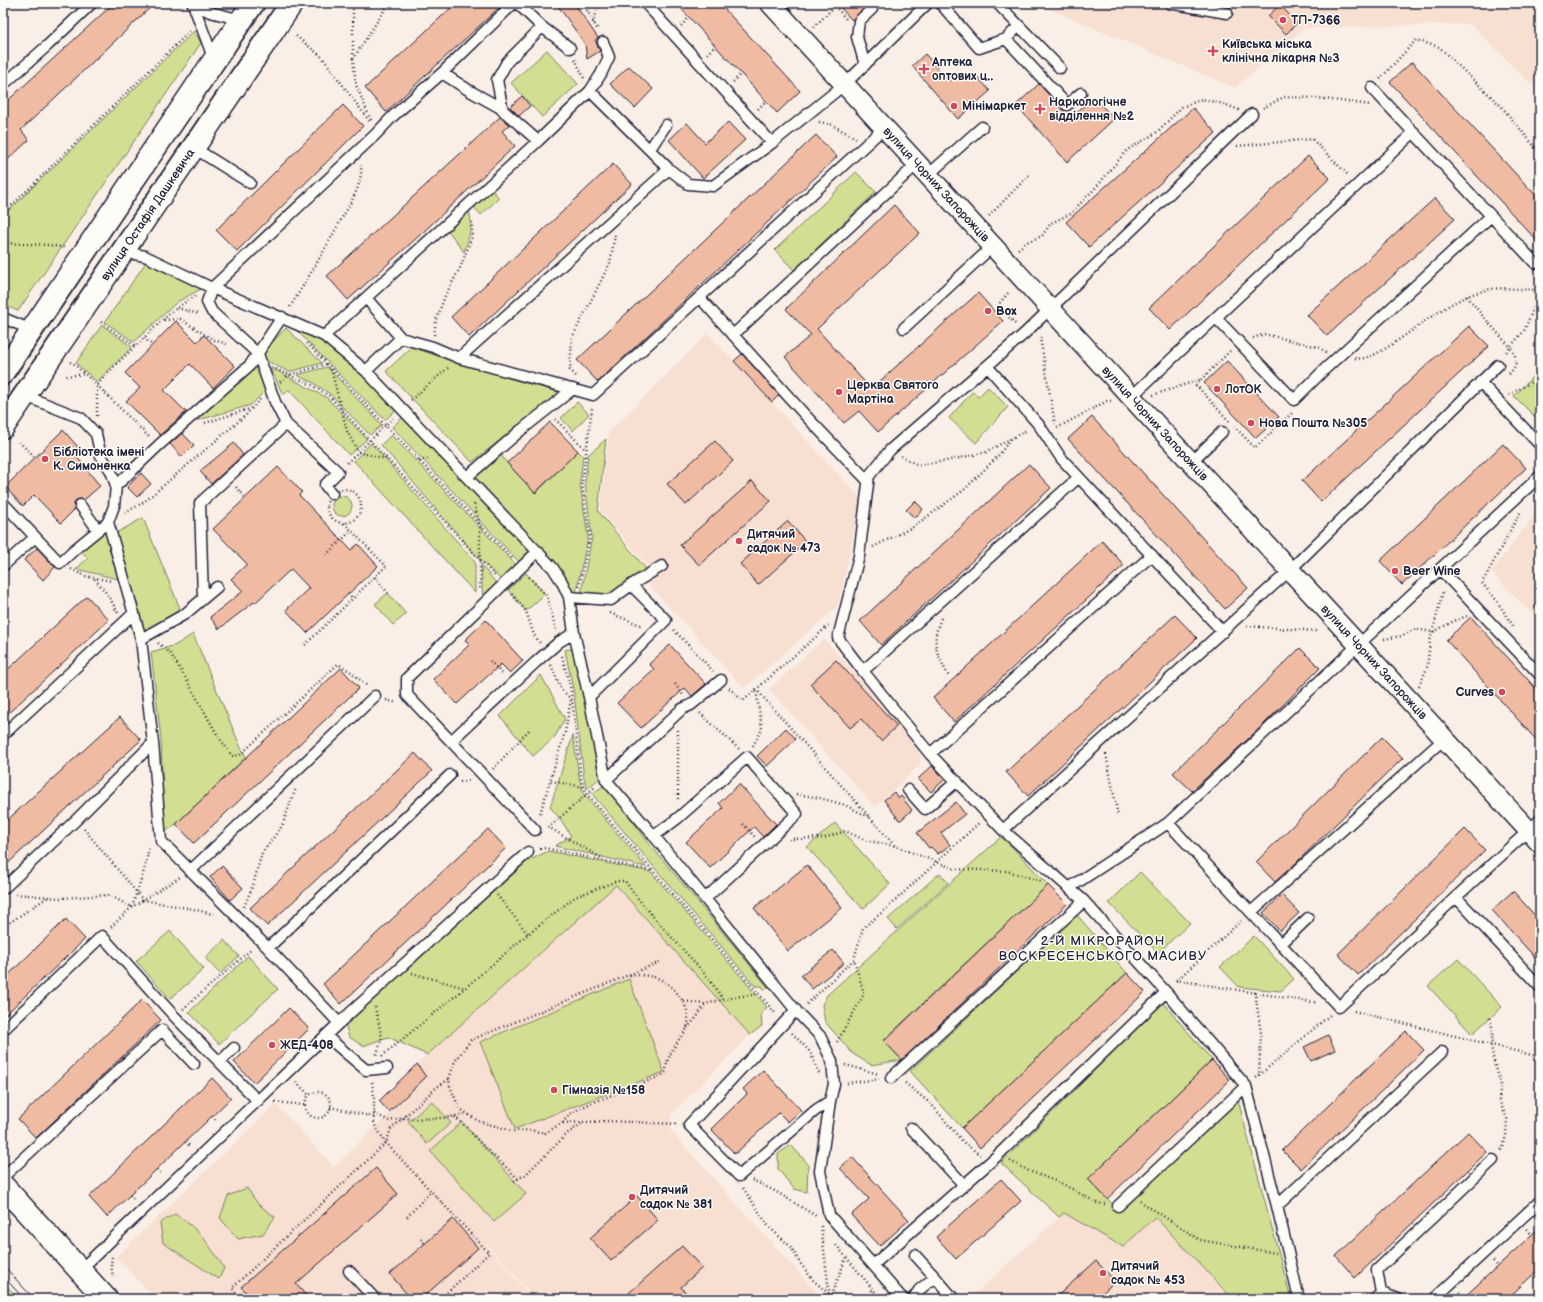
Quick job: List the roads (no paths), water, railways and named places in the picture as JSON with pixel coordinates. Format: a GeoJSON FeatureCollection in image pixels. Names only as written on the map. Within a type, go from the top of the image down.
{"type":"FeatureCollection","features":[{"type":"Feature","properties":{"kind":"street","name":"вулиця Остафія Дашкевича"},"geometry":{"type":"LineString","coordinates":[[3,427],[292,3]]}},
{"type":"Feature","properties":{"kind":"street","name":"вулиця Чорних Запорожців"},"geometry":{"type":"LineString","coordinates":[[770,3],[1444,739],[1536,831]]}},
{"type":"Feature","properties":{"kind":"street"},"geometry":{"type":"LineString","coordinates":[[5,363],[32,330],[248,12]]}},
{"type":"Feature","properties":{"kind":"street"},"geometry":{"type":"LineString","coordinates":[[3,1186],[80,1270],[109,1290]]}},
{"type":"Feature","properties":{"kind":"lane"},"geometry":{"type":"LineString","coordinates":[[3,85],[48,46],[92,3]]}},
{"type":"Feature","properties":{"kind":"lane"},"geometry":{"type":"LineString","coordinates":[[193,3],[210,12],[248,12]]}},
{"type":"Feature","properties":{"kind":"lane"},"geometry":{"type":"LineString","coordinates":[[193,3],[214,60]]}},
{"type":"Feature","properties":{"kind":"lane"},"geometry":{"type":"LineString","coordinates":[[332,494],[325,484],[338,472],[286,424],[270,389],[258,354],[212,312],[207,302],[212,288],[393,116],[442,73],[515,3],[542,27],[570,48]]}},
{"type":"Feature","properties":{"kind":"lane"},"geometry":{"type":"LineString","coordinates":[[645,3],[772,143]]}},
{"type":"Feature","properties":{"kind":"lane"},"geometry":{"type":"LineString","coordinates":[[590,91],[669,169],[688,184],[713,186],[772,143],[845,84],[928,3]]}},
{"type":"Feature","properties":{"kind":"lane"},"geometry":{"type":"LineString","coordinates":[[940,3],[979,48],[1006,39],[1019,26]]}},
{"type":"Feature","properties":{"kind":"lane"},"geometry":{"type":"LineString","coordinates":[[997,3],[1060,68]]}},
{"type":"Feature","properties":{"kind":"lane"},"geometry":{"type":"LineString","coordinates":[[1169,3],[1227,13]]}},
{"type":"Feature","properties":{"kind":"lane"},"geometry":{"type":"LineString","coordinates":[[865,65],[856,37],[859,20],[872,10]]}},
{"type":"Feature","properties":{"kind":"lane"},"geometry":{"type":"LineString","coordinates":[[503,111],[497,80],[507,62],[542,27]]}},
{"type":"Feature","properties":{"kind":"lane"},"geometry":{"type":"LineString","coordinates":[[1006,39],[1067,105],[1082,92]]}},
{"type":"Feature","properties":{"kind":"lane"},"geometry":{"type":"LineString","coordinates":[[324,336],[538,141],[590,91],[601,74],[609,57],[603,42]]}},
{"type":"Feature","properties":{"kind":"lane"},"geometry":{"type":"LineString","coordinates":[[442,73],[499,107],[538,141]]}},
{"type":"Feature","properties":{"kind":"lane"},"geometry":{"type":"LineString","coordinates":[[1372,88],[1535,263]]}},
{"type":"Feature","properties":{"kind":"lane"},"geometry":{"type":"LineString","coordinates":[[1251,114],[1024,334],[890,450],[869,476],[859,556],[838,638],[930,754],[1003,830],[1084,901],[1166,992],[1246,1086],[1299,1299]]}},
{"type":"Feature","properties":{"kind":"lane"},"geometry":{"type":"LineString","coordinates":[[650,149],[666,125]]}},
{"type":"Feature","properties":{"kind":"lane"},"geometry":{"type":"LineString","coordinates":[[733,335],[922,170],[982,126]]}},
{"type":"Feature","properties":{"kind":"lane"},"geometry":{"type":"LineString","coordinates":[[366,298],[401,338],[433,347],[459,358],[593,395],[884,128]]}},
{"type":"Feature","properties":{"kind":"lane"},"geometry":{"type":"LineString","coordinates":[[1131,397],[1414,132]]}},
{"type":"Feature","properties":{"kind":"lane"},"geometry":{"type":"LineString","coordinates":[[194,148],[250,182]]}},
{"type":"Feature","properties":{"kind":"lane"},"geometry":{"type":"LineString","coordinates":[[459,358],[669,169]]}},
{"type":"Feature","properties":{"kind":"lane"},"geometry":{"type":"LineString","coordinates":[[1216,318],[1294,400],[1340,355],[1491,216]]}},
{"type":"Feature","properties":{"kind":"lane"},"geometry":{"type":"LineString","coordinates":[[904,328],[993,246]]}},
{"type":"Feature","properties":{"kind":"lane"},"geometry":{"type":"LineString","coordinates":[[123,252],[145,256],[212,288],[324,336],[366,371],[553,568],[573,597],[574,633],[606,780],[654,836],[797,1011],[820,1036],[832,1061],[834,1084],[830,1101],[820,1171],[829,1215],[903,1299]]}},
{"type":"Feature","properties":{"kind":"lane"},"geometry":{"type":"LineString","coordinates":[[700,298],[805,415],[868,481]]}},
{"type":"Feature","properties":{"kind":"lane"},"geometry":{"type":"LineString","coordinates":[[116,486],[250,365],[282,317]]}},
{"type":"Feature","properties":{"kind":"lane"},"geometry":{"type":"LineString","coordinates":[[3,318],[32,330]]}},
{"type":"Feature","properties":{"kind":"lane"},"geometry":{"type":"LineString","coordinates":[[366,371],[401,338]]}},
{"type":"Feature","properties":{"kind":"lane"},"geometry":{"type":"LineString","coordinates":[[1003,830],[1290,570],[1498,365]]}},
{"type":"Feature","properties":{"kind":"lane"},"geometry":{"type":"LineString","coordinates":[[987,366],[1039,425],[1061,458],[1152,555],[1226,628]]}},
{"type":"Feature","properties":{"kind":"lane"},"geometry":{"type":"LineString","coordinates":[[1480,382],[1540,445]]}},
{"type":"Feature","properties":{"kind":"lane"},"geometry":{"type":"LineString","coordinates":[[467,477],[573,389]]}},
{"type":"Feature","properties":{"kind":"lane"},"geometry":{"type":"LineString","coordinates":[[3,503],[60,564],[108,522],[114,506],[116,486],[111,471],[101,456],[96,434],[81,418],[28,397],[24,398]]}},
{"type":"Feature","properties":{"kind":"lane"},"geometry":{"type":"LineString","coordinates":[[203,598],[200,503],[286,424]]}},
{"type":"Feature","properties":{"kind":"lane"},"geometry":{"type":"LineString","coordinates":[[1191,462],[1222,432]]}},
{"type":"Feature","properties":{"kind":"lane"},"geometry":{"type":"LineString","coordinates":[[1069,888],[1168,823],[1358,645],[1443,571],[1540,476]]}},
{"type":"Feature","properties":{"kind":"lane"},"geometry":{"type":"LineString","coordinates":[[863,671],[1079,477]]}},
{"type":"Feature","properties":{"kind":"lane"},"geometry":{"type":"LineString","coordinates":[[80,505],[98,530]]}},
{"type":"Feature","properties":{"kind":"lane"},"geometry":{"type":"LineString","coordinates":[[108,522],[134,613],[144,637],[161,831],[160,841],[265,944],[339,1023]]}},
{"type":"Feature","properties":{"kind":"lane"},"geometry":{"type":"LineString","coordinates":[[3,566],[35,537]]}},
{"type":"Feature","properties":{"kind":"lane"},"geometry":{"type":"LineString","coordinates":[[535,830],[407,695],[407,678],[538,551]]}},
{"type":"Feature","properties":{"kind":"lane"},"geometry":{"type":"LineString","coordinates":[[930,754],[1152,555]]}},
{"type":"Feature","properties":{"kind":"lane"},"geometry":{"type":"LineString","coordinates":[[573,597],[611,600],[631,585],[662,566]]}},
{"type":"Feature","properties":{"kind":"lane"},"geometry":{"type":"LineString","coordinates":[[1443,571],[1540,675]]}},
{"type":"Feature","properties":{"kind":"lane"},"geometry":{"type":"LineString","coordinates":[[589,697],[666,620],[631,585]]}},
{"type":"Feature","properties":{"kind":"lane"},"geometry":{"type":"LineString","coordinates":[[144,637],[185,614],[218,587]]}},
{"type":"Feature","properties":{"kind":"lane"},"geometry":{"type":"LineString","coordinates":[[3,735],[134,613]]}},
{"type":"Feature","properties":{"kind":"lane"},"geometry":{"type":"LineString","coordinates":[[451,741],[546,653],[559,642],[574,633]]}},
{"type":"Feature","properties":{"kind":"lane"},"geometry":{"type":"LineString","coordinates":[[606,780],[678,713],[721,680]]}},
{"type":"Feature","properties":{"kind":"lane"},"geometry":{"type":"LineString","coordinates":[[190,871],[375,696]]}},
{"type":"Feature","properties":{"kind":"lane"},"geometry":{"type":"LineString","coordinates":[[1251,912],[1444,739]]}},
{"type":"Feature","properties":{"kind":"lane"},"geometry":{"type":"LineString","coordinates":[[8,892],[76,820],[153,743]]}},
{"type":"Feature","properties":{"kind":"lane"},"geometry":{"type":"LineString","coordinates":[[654,836],[678,818],[747,757],[797,814],[705,900]]}},
{"type":"Feature","properties":{"kind":"lane"},"geometry":{"type":"LineString","coordinates":[[265,944],[450,775]]}},
{"type":"Feature","properties":{"kind":"lane"},"geometry":{"type":"LineString","coordinates":[[908,790],[925,809],[957,781]]}},
{"type":"Feature","properties":{"kind":"lane"},"geometry":{"type":"LineString","coordinates":[[1168,823],[1339,1007],[1456,897],[1536,831]]}},
{"type":"Feature","properties":{"kind":"lane"},"geometry":{"type":"LineString","coordinates":[[80,1270],[339,1023],[528,852]]}},
{"type":"Feature","properties":{"kind":"lane"},"geometry":{"type":"LineString","coordinates":[[1456,897],[1540,987]]}},
{"type":"Feature","properties":{"kind":"lane"},"geometry":{"type":"LineString","coordinates":[[893,1076],[1084,901]]}},
{"type":"Feature","properties":{"kind":"lane"},"geometry":{"type":"LineString","coordinates":[[1281,944],[1308,918]]}},
{"type":"Feature","properties":{"kind":"lane"},"geometry":{"type":"LineString","coordinates":[[3,1030],[102,936],[174,1016],[258,1100]]}},
{"type":"Feature","properties":{"kind":"lane"},"geometry":{"type":"LineString","coordinates":[[873,1265],[994,1158],[1166,992]]}},
{"type":"Feature","properties":{"kind":"lane"},"geometry":{"type":"LineString","coordinates":[[797,1011],[689,1125],[740,1175],[816,1110],[830,1101]]}},
{"type":"Feature","properties":{"kind":"lane"},"geometry":{"type":"LineString","coordinates":[[3,1177],[162,1030],[194,1064]]}},
{"type":"Feature","properties":{"kind":"lane"},"geometry":{"type":"LineString","coordinates":[[326,1036],[366,1070],[387,1068]]}},
{"type":"Feature","properties":{"kind":"lane"},"geometry":{"type":"LineString","coordinates":[[220,1062],[234,1048]]}},
{"type":"Feature","properties":{"kind":"lane"},"geometry":{"type":"LineString","coordinates":[[1277,1206],[1442,1052]]}},
{"type":"Feature","properties":{"kind":"lane"},"geometry":{"type":"LineString","coordinates":[[1118,1206],[1246,1086]]}},
{"type":"Feature","properties":{"kind":"lane"},"geometry":{"type":"LineString","coordinates":[[911,1128],[964,1185]]}},
{"type":"Feature","properties":{"kind":"lane"},"geometry":{"type":"LineString","coordinates":[[1398,1299],[1378,1296],[1377,1270],[1492,1160]]}},
{"type":"Feature","properties":{"kind":"lane"},"geometry":{"type":"LineString","coordinates":[[1434,1299],[1540,1201]]}},
{"type":"Feature","properties":{"kind":"lane"},"geometry":{"type":"LineString","coordinates":[[915,1255],[954,1299]]}},
{"type":"Feature","properties":{"kind":"lane"},"geometry":{"type":"LineString","coordinates":[[349,1271],[375,1299]]}},
{"type":"Feature","properties":{"kind":"lane"},"geometry":{"type":"LineString","coordinates":[[913,1299],[919,1290],[935,1277]]}},
{"type":"Feature","properties":{"kind":"tram line"},"geometry":{"type":"LineString","coordinates":[[3,392],[268,3]]}},
{"type":"Feature","properties":{"kind":"tram line"},"geometry":{"type":"LineString","coordinates":[[3,405],[277,3]]}},
{"type":"Feature","properties":{"kind":"tram line"},"geometry":{"type":"LineString","coordinates":[[3,1265],[34,1299]]}},
{"type":"Feature","properties":{"kind":"tram line"},"geometry":{"type":"LineString","coordinates":[[3,1276],[24,1299]]}},
{"type":"Feature","properties":{"kind":"place","name":"ТП-7366"},"geometry":{"type":"Point","coordinates":[1283,20]}},
{"type":"Feature","properties":{"kind":"place","name":"Київська міська клінічна лікарня №3"},"geometry":{"type":"Point","coordinates":[1213,51]}},
{"type":"Feature","properties":{"kind":"place","name":"Аптека оптових ц‥"},"geometry":{"type":"Point","coordinates":[924,69]}},
{"type":"Feature","properties":{"kind":"place","name":"Мінімаркет"},"geometry":{"type":"Point","coordinates":[954,106]}},
{"type":"Feature","properties":{"kind":"place","name":"Наркологічне відділення №2"},"geometry":{"type":"Point","coordinates":[1040,109]}},
{"type":"Feature","properties":{"kind":"place","name":"Box"},"geometry":{"type":"Point","coordinates":[988,311]}},
{"type":"Feature","properties":{"kind":"place","name":"ЛотОК"},"geometry":{"type":"Point","coordinates":[1217,389]}},
{"type":"Feature","properties":{"kind":"place","name":"Церква Святого Мартіна"},"geometry":{"type":"Point","coordinates":[839,392]}},
{"type":"Feature","properties":{"kind":"place","name":"Нова Пошта №305"},"geometry":{"type":"Point","coordinates":[1251,423]}},
{"type":"Feature","properties":{"kind":"place","name":"Бібліотека імені К. Симоненка"},"geometry":{"type":"Point","coordinates":[45,459]}},
{"type":"Feature","properties":{"kind":"place","name":"Дитячий садок № 473"},"geometry":{"type":"Point","coordinates":[739,541]}},
{"type":"Feature","properties":{"kind":"place","name":"Beer Wine"},"geometry":{"type":"Point","coordinates":[1395,571]}},
{"type":"Feature","properties":{"kind":"place","name":"Curves"},"geometry":{"type":"Point","coordinates":[1502,692]}},
{"type":"Feature","properties":{"kind":"place","name":"ЖЕД-408"},"geometry":{"type":"Point","coordinates":[272,1045]}},
{"type":"Feature","properties":{"kind":"place","name":"Гімназія №158"},"geometry":{"type":"Point","coordinates":[554,1090]}},
{"type":"Feature","properties":{"kind":"place","name":"Дитячий садок № 381"},"geometry":{"type":"Point","coordinates":[632,1197]}},
{"type":"Feature","properties":{"kind":"place","name":"Дитячий садок № 453"},"geometry":{"type":"Point","coordinates":[1103,1273]}},
{"type":"Feature","properties":{"kind":"district","name":"2-Й МІКРОРАЙОН ВОСКРЕСЕНСЬКОГО МАСИВУ"},"geometry":{"type":"Point","coordinates":[1103,948]}}]}
